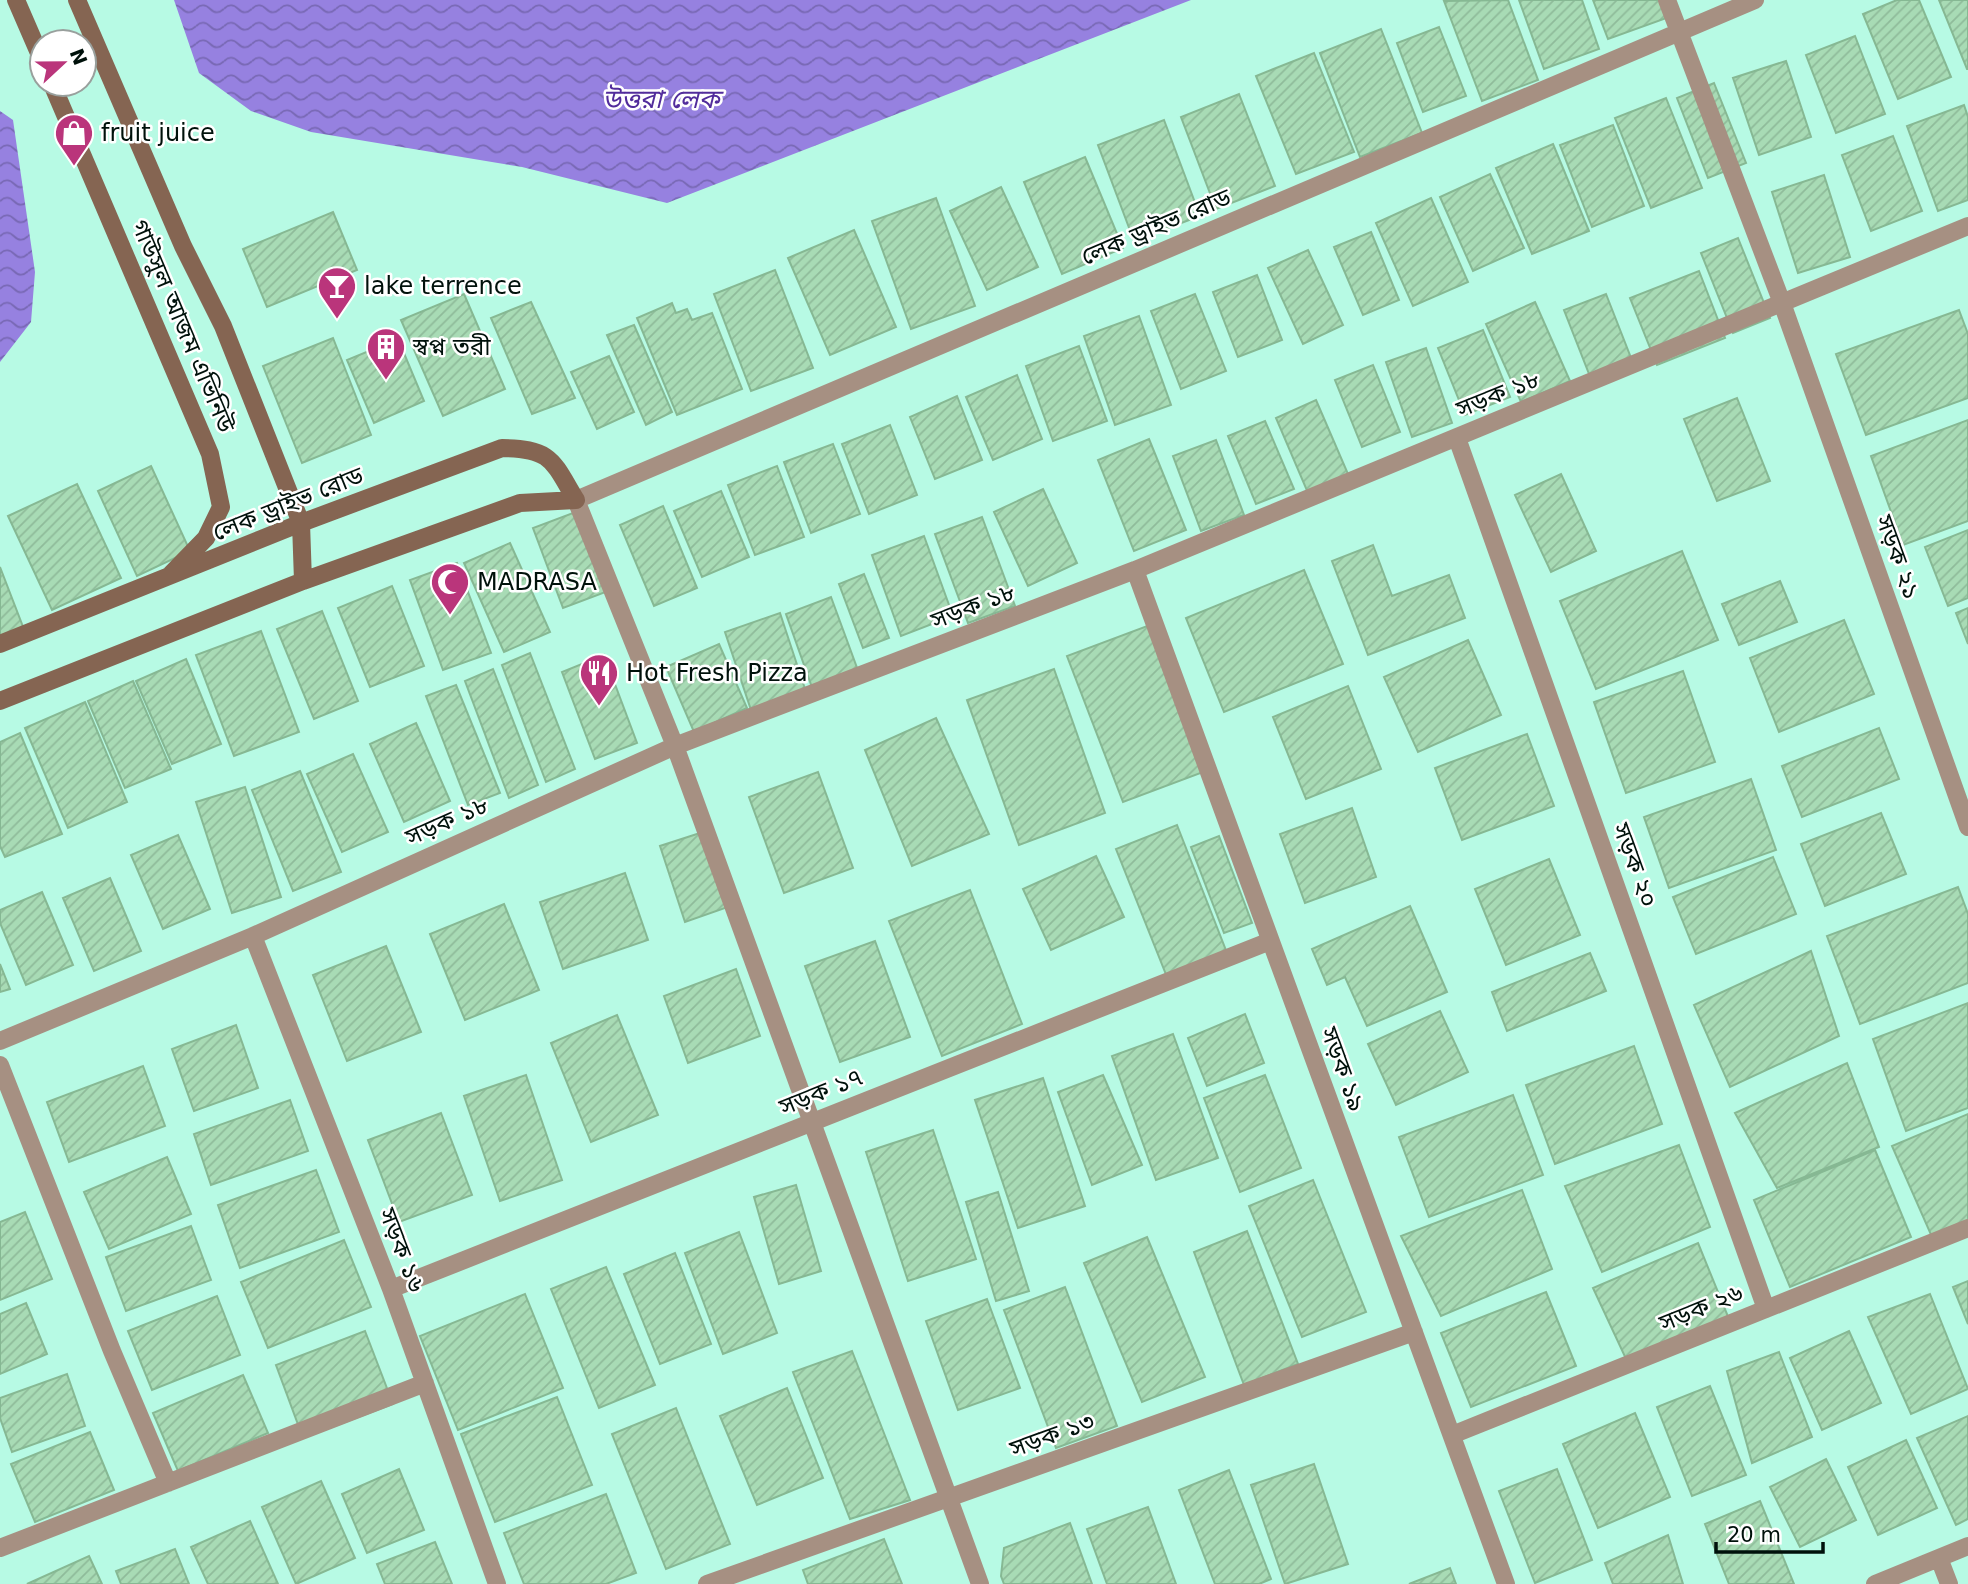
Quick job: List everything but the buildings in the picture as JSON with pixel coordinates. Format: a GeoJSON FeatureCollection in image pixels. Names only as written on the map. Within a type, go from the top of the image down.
{"type":"FeatureCollection","features":[{"type":"Feature","properties":{"kind":"street"},"geometry":{"type":"LineString","coordinates":[[16,0],[28,28]]}},
{"type":"Feature","properties":{"kind":"street","name":"সড়ক ২১"},"geometry":{"type":"LineString","coordinates":[[1667,0],[1782,303],[1968,827]]}},
{"type":"Feature","properties":{"kind":"street","name":"লেক ড্রাইভ রোড"},"geometry":{"type":"LineString","coordinates":[[0,701],[303,581],[520,503],[576,500],[1755,0]]}},
{"type":"Feature","properties":{"kind":"street","name":"গাউসুল আজম এভিনিউ"},"geometry":{"type":"LineString","coordinates":[[78,1],[183,246],[223,326],[301,523],[303,581]]}},
{"type":"Feature","properties":{"kind":"street","name":"গাউসুল আজম এভিনিউ"},"geometry":{"type":"LineString","coordinates":[[58,98],[210,454],[221,507],[206,538],[166,579]]}},
{"type":"Feature","properties":{"kind":"street","name":"সড়ক ১৮"},"geometry":{"type":"LineString","coordinates":[[0,1041],[253,936],[675,746],[1135,570],[1968,226]]}},
{"type":"Feature","properties":{"kind":"street","name":"সড়ক ২০"},"geometry":{"type":"LineString","coordinates":[[1457,438],[1766,1309]]}},
{"type":"Feature","properties":{"kind":"street","name":"লেক ড্রাইভ রোড"},"geometry":{"type":"LineString","coordinates":[[0,644],[301,523],[502,448],[531,449],[552,460],[576,500]]}},
{"type":"Feature","properties":{"kind":"street"},"geometry":{"type":"LineString","coordinates":[[576,500],[675,746],[980,1584]]}},
{"type":"Feature","properties":{"kind":"street","name":"সড়ক ১৯"},"geometry":{"type":"LineString","coordinates":[[1135,570],[1506,1584]]}},
{"type":"Feature","properties":{"kind":"street","name":"সড়ক ১৬"},"geometry":{"type":"LineString","coordinates":[[253,936],[391,1289],[497,1584]]}},
{"type":"Feature","properties":{"kind":"street","name":"সড়ক ১৭"},"geometry":{"type":"LineString","coordinates":[[391,1289],[1270,941]]}},
{"type":"Feature","properties":{"kind":"street"},"geometry":{"type":"LineString","coordinates":[[0,1065],[112,1351],[168,1483]]}},
{"type":"Feature","properties":{"kind":"street","name":"সড়ক ২৬"},"geometry":{"type":"LineString","coordinates":[[1452,1435],[1968,1228]]}},
{"type":"Feature","properties":{"kind":"street","name":"সড়ক ১৩"},"geometry":{"type":"LineString","coordinates":[[707,1584],[1413,1332]]}},
{"type":"Feature","properties":{"kind":"street"},"geometry":{"type":"LineString","coordinates":[[0,1548],[425,1383]]}},
{"type":"Feature","properties":{"kind":"street"},"geometry":{"type":"LineString","coordinates":[[1875,1584],[1968,1546]]}},
{"type":"Feature","properties":{"kind":"street"},"geometry":{"type":"LineString","coordinates":[[1938,1558],[1949,1584]]}},
{"type":"Feature","properties":{"kind":"water","name":"উত্তরা লেক"},"geometry":{"type":"Polygon","coordinates":[[[174,0],[1191,0],[667,203],[522,167],[311,132],[251,111],[199,73],[174,0]]]}},
{"type":"Feature","properties":{"kind":"water"},"geometry":{"type":"Polygon","coordinates":[[[0,111],[13,120],[35,272],[31,322],[0,362],[0,111]]]}},
{"type":"Feature","properties":{"kind":"place","name":"fruit juice"},"geometry":{"type":"Point","coordinates":[74,167]}},
{"type":"Feature","properties":{"kind":"place","name":"lake terrence"},"geometry":{"type":"Point","coordinates":[337,320]}},
{"type":"Feature","properties":{"kind":"place","name":"স্বপ্ন তরী"},"geometry":{"type":"Point","coordinates":[386,381]}},
{"type":"Feature","properties":{"kind":"place","name":"MADRASA"},"geometry":{"type":"Point","coordinates":[450,616]}},
{"type":"Feature","properties":{"kind":"place","name":"Hot Fresh Pizza"},"geometry":{"type":"Point","coordinates":[599,707]}}]}
